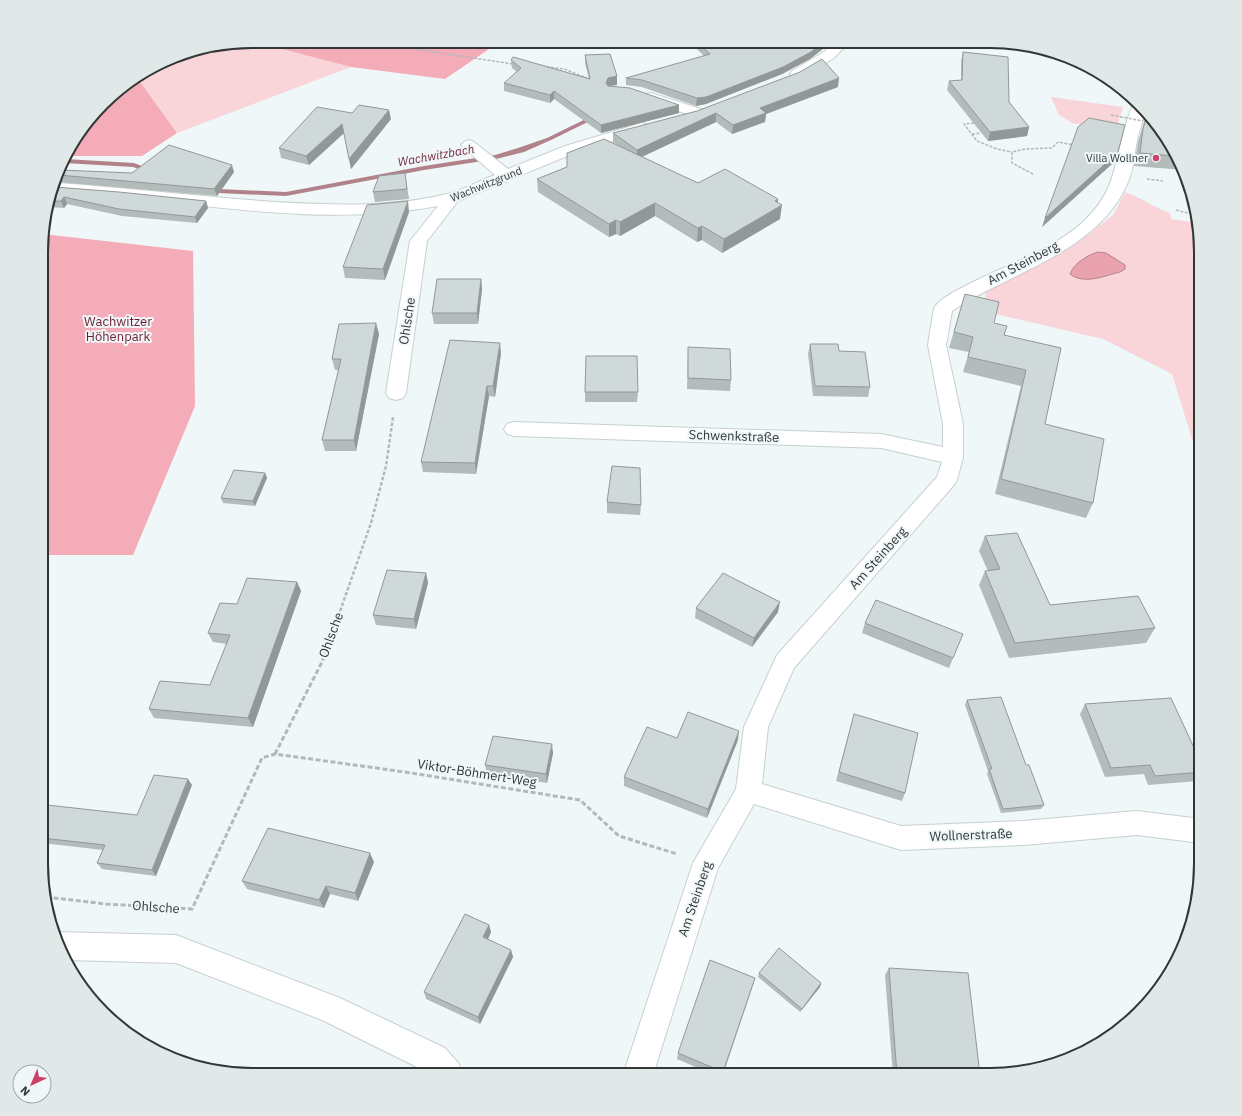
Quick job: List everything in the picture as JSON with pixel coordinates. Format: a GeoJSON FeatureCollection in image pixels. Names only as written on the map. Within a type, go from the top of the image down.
{"type":"FeatureCollection","features":[{"type":"Feature","properties":{"kind":"street"},"geometry":{"type":"LineString","coordinates":[[786,79],[829,55],[836,48]]}},
{"type":"Feature","properties":{"kind":"street"},"geometry":{"type":"LineString","coordinates":[[639,93],[699,113]]}},
{"type":"Feature","properties":{"kind":"street"},"geometry":{"type":"LineString","coordinates":[[676,120],[713,107]]}},
{"type":"Feature","properties":{"kind":"street","name":"Am Steinberg"},"geometry":{"type":"LineString","coordinates":[[640,1068],[706,863],[748,791],[756,727],[785,662],[947,480],[953,457],[953,424],[937,345],[943,308],[959,296],[1032,261],[1084,230],[1105,210],[1120,183],[1132,129],[1140,114]]}},
{"type":"Feature","properties":{"kind":"street","name":"Wachwitzgrund"},"geometry":{"type":"LineString","coordinates":[[58,188],[131,192],[204,202],[325,210],[404,207],[452,198],[571,149],[597,140],[654,125]]}},
{"type":"Feature","properties":{"kind":"street"},"geometry":{"type":"LineString","coordinates":[[474,149],[506,176]]}},
{"type":"Feature","properties":{"kind":"street","name":"Ohlsche"},"geometry":{"type":"LineString","coordinates":[[396,393],[419,241],[452,198]]}},
{"type":"Feature","properties":{"kind":"street","name":"Schwenkstraße"},"geometry":{"type":"LineString","coordinates":[[514,429],[881,441],[953,457]]}},
{"type":"Feature","properties":{"kind":"street","name":"Wollnerstraße"},"geometry":{"type":"LineString","coordinates":[[748,791],[901,838],[1023,833],[1137,823],[1194,831]]}},
{"type":"Feature","properties":{"kind":"street"},"geometry":{"type":"LineString","coordinates":[[66,946],[176,949],[330,1008],[434,1059],[442,1068]]}},
{"type":"Feature","properties":{"kind":"path"},"geometry":{"type":"LineString","coordinates":[[408,48],[519,65]]}},
{"type":"Feature","properties":{"kind":"path"},"geometry":{"type":"LineString","coordinates":[[541,66],[564,68],[588,79]]}},
{"type":"Feature","properties":{"kind":"path"},"geometry":{"type":"LineString","coordinates":[[1111,115],[1139,113]]}},
{"type":"Feature","properties":{"kind":"path"},"geometry":{"type":"LineString","coordinates":[[974,123],[964,124],[977,141],[997,149],[1012,152],[1052,148],[1058,142],[1075,145],[1077,140]]}},
{"type":"Feature","properties":{"kind":"path"},"geometry":{"type":"LineString","coordinates":[[972,134],[981,133]]}},
{"type":"Feature","properties":{"kind":"path"},"geometry":{"type":"LineString","coordinates":[[1012,152],[1012,163],[1033,174]]}},
{"type":"Feature","properties":{"kind":"path"},"geometry":{"type":"LineString","coordinates":[[1176,210],[1190,214]]}},
{"type":"Feature","properties":{"kind":"path","name":"Ohlsche"},"geometry":{"type":"LineString","coordinates":[[51,898],[106,904],[192,910],[262,758],[275,754],[322,662],[371,523],[386,466],[396,393]]}},
{"type":"Feature","properties":{"kind":"path","name":"Viktor-Böhmert-Weg"},"geometry":{"type":"LineString","coordinates":[[275,754],[580,800],[619,836],[706,863]]}},
{"type":"Feature","properties":{"kind":"shaded area"},"geometry":{"type":"Polygon","coordinates":[[[239,48],[278,48],[351,67],[177,133],[140,81],[162,69],[186,59],[212,52],[239,48]]]}},
{"type":"Feature","properties":{"kind":"shaded area"},"geometry":{"type":"Polygon","coordinates":[[[1051,97],[1123,107],[1115,132],[1072,123],[1059,115],[1051,97]]]}},
{"type":"Feature","properties":{"kind":"shaded area"},"geometry":{"type":"Polygon","coordinates":[[[1125,192],[1170,213],[1171,219],[1192,222],[1194,239],[1194,445],[1172,374],[1103,339],[982,311],[986,292],[1039,264],[1089,234],[1113,215],[1125,192]]]}},
{"type":"Feature","properties":{"kind":"shaded area"},"geometry":{"type":"Polygon","coordinates":[[[1098,252],[1106,253],[1125,265],[1125,269],[1120,272],[1094,279],[1081,279],[1070,274],[1075,266],[1082,260],[1098,252]]]}},
{"type":"Feature","properties":{"kind":"green space"},"geometry":{"type":"Polygon","coordinates":[[[278,48],[489,49],[445,79],[351,67],[278,48]]]}},
{"type":"Feature","properties":{"kind":"green space"},"geometry":{"type":"Polygon","coordinates":[[[140,81],[177,133],[142,156],[72,156],[82,139],[99,117],[117,99],[140,81]]]}},
{"type":"Feature","properties":{"kind":"green space","name":"Wachwitzer Höhenpark"},"geometry":{"type":"Polygon","coordinates":[[[49,235],[193,251],[195,406],[133,555],[48,555],[49,235]]]}},
{"type":"Feature","properties":{"kind":"building"},"geometry":{"type":"Polygon","coordinates":[[[704,48],[816,48],[783,67],[706,97],[697,98],[642,80],[626,78],[710,54],[704,48]]]}},
{"type":"Feature","properties":{"kind":"building"},"geometry":{"type":"Polygon","coordinates":[[[963,52],[1008,57],[1009,102],[1029,127],[990,132],[949,81],[962,80],[963,52]]]}},
{"type":"Feature","properties":{"kind":"building"},"geometry":{"type":"Polygon","coordinates":[[[610,54],[617,76],[608,78],[606,83],[608,86],[630,88],[679,105],[601,125],[554,91],[550,95],[504,83],[521,68],[511,60],[513,57],[590,79],[585,55],[610,54]]]}},
{"type":"Feature","properties":{"kind":"building"},"geometry":{"type":"Polygon","coordinates":[[[822,59],[839,78],[760,108],[766,113],[733,125],[716,113],[637,150],[613,133],[697,111],[800,72],[822,59]]]}},
{"type":"Feature","properties":{"kind":"building"},"geometry":{"type":"Polygon","coordinates":[[[359,105],[389,110],[349,159],[342,124],[306,156],[279,148],[317,107],[352,113],[359,105]]]}},
{"type":"Feature","properties":{"kind":"building"},"geometry":{"type":"Polygon","coordinates":[[[1089,118],[1125,125],[1117,156],[1115,155],[1045,218],[1078,127],[1089,118]]]}},
{"type":"Feature","properties":{"kind":"building"},"geometry":{"type":"Polygon","coordinates":[[[1146,120],[1160,139],[1170,156],[1140,153],[1146,120]]]}},
{"type":"Feature","properties":{"kind":"building"},"geometry":{"type":"Polygon","coordinates":[[[604,139],[698,183],[725,169],[778,199],[775,201],[782,205],[724,239],[702,226],[698,228],[655,203],[620,222],[616,220],[609,224],[537,179],[567,167],[567,153],[604,139]]]}},
{"type":"Feature","properties":{"kind":"building"},"geometry":{"type":"Polygon","coordinates":[[[169,145],[232,165],[214,189],[63,175],[66,170],[132,173],[169,145]]]}},
{"type":"Feature","properties":{"kind":"building"},"geometry":{"type":"Polygon","coordinates":[[[405,173],[407,189],[373,192],[379,176],[405,173]]]}},
{"type":"Feature","properties":{"kind":"building"},"geometry":{"type":"Polygon","coordinates":[[[59,187],[206,201],[195,217],[119,209],[64,197],[61,201],[55,201],[59,187]]]}},
{"type":"Feature","properties":{"kind":"building"},"geometry":{"type":"Polygon","coordinates":[[[408,201],[383,269],[343,267],[367,205],[408,201]]]}},
{"type":"Feature","properties":{"kind":"building"},"geometry":{"type":"Polygon","coordinates":[[[437,279],[481,279],[477,313],[432,313],[437,279]]]}},
{"type":"Feature","properties":{"kind":"building"},"geometry":{"type":"Polygon","coordinates":[[[965,294],[999,302],[994,323],[1007,326],[1004,335],[1061,348],[1045,424],[1104,439],[1093,503],[1001,479],[1026,370],[968,357],[973,337],[954,332],[965,294]]]}},
{"type":"Feature","properties":{"kind":"building"},"geometry":{"type":"Polygon","coordinates":[[[376,323],[354,440],[322,440],[341,359],[332,359],[339,324],[376,323]]]}},
{"type":"Feature","properties":{"kind":"building"},"geometry":{"type":"Polygon","coordinates":[[[450,340],[500,343],[493,386],[487,386],[475,463],[421,462],[450,340]]]}},
{"type":"Feature","properties":{"kind":"building"},"geometry":{"type":"Polygon","coordinates":[[[810,344],[838,344],[839,351],[865,352],[870,387],[815,386],[810,344]]]}},
{"type":"Feature","properties":{"kind":"building"},"geometry":{"type":"Polygon","coordinates":[[[688,347],[730,349],[731,380],[688,378],[688,347]]]}},
{"type":"Feature","properties":{"kind":"building"},"geometry":{"type":"Polygon","coordinates":[[[586,356],[637,356],[638,392],[585,392],[586,356]]]}},
{"type":"Feature","properties":{"kind":"building"},"geometry":{"type":"Polygon","coordinates":[[[612,466],[640,468],[641,505],[607,502],[612,466]]]}},
{"type":"Feature","properties":{"kind":"building"},"geometry":{"type":"Polygon","coordinates":[[[234,470],[265,473],[253,501],[221,498],[234,470]]]}},
{"type":"Feature","properties":{"kind":"building"},"geometry":{"type":"Polygon","coordinates":[[[1017,533],[1050,605],[1138,596],[1155,628],[1015,643],[985,571],[1000,569],[985,536],[1017,533]]]}},
{"type":"Feature","properties":{"kind":"building"},"geometry":{"type":"Polygon","coordinates":[[[387,570],[426,573],[414,619],[373,615],[387,570]]]}},
{"type":"Feature","properties":{"kind":"building"},"geometry":{"type":"Polygon","coordinates":[[[723,573],[780,602],[754,638],[696,608],[723,573]]]}},
{"type":"Feature","properties":{"kind":"building"},"geometry":{"type":"Polygon","coordinates":[[[247,578],[297,582],[248,718],[149,709],[160,681],[210,685],[230,635],[208,633],[220,603],[237,604],[247,578]]]}},
{"type":"Feature","properties":{"kind":"building"},"geometry":{"type":"Polygon","coordinates":[[[876,600],[963,634],[953,658],[865,623],[876,600]]]}},
{"type":"Feature","properties":{"kind":"building"},"geometry":{"type":"Polygon","coordinates":[[[1001,697],[1026,765],[1029,765],[1044,805],[1003,809],[989,769],[992,769],[967,700],[1001,697]]]}},
{"type":"Feature","properties":{"kind":"building"},"geometry":{"type":"Polygon","coordinates":[[[1171,698],[1194,748],[1194,773],[1155,776],[1150,765],[1111,768],[1085,704],[1171,698]]]}},
{"type":"Feature","properties":{"kind":"building"},"geometry":{"type":"Polygon","coordinates":[[[688,712],[739,731],[708,809],[624,777],[647,727],[677,738],[688,712]]]}},
{"type":"Feature","properties":{"kind":"building"},"geometry":{"type":"Polygon","coordinates":[[[854,714],[918,733],[905,793],[839,772],[854,714]]]}},
{"type":"Feature","properties":{"kind":"building"},"geometry":{"type":"Polygon","coordinates":[[[493,736],[552,744],[546,774],[485,765],[493,736]]]}},
{"type":"Feature","properties":{"kind":"building"},"geometry":{"type":"Polygon","coordinates":[[[154,775],[188,779],[152,870],[97,863],[105,845],[48,839],[48,805],[137,815],[154,775]]]}},
{"type":"Feature","properties":{"kind":"building"},"geometry":{"type":"Polygon","coordinates":[[[268,828],[370,853],[355,893],[326,886],[319,900],[242,881],[268,828]]]}},
{"type":"Feature","properties":{"kind":"building"},"geometry":{"type":"Polygon","coordinates":[[[465,914],[489,925],[483,937],[511,950],[478,1017],[424,992],[465,914]]]}},
{"type":"Feature","properties":{"kind":"building"},"geometry":{"type":"Polygon","coordinates":[[[779,948],[821,983],[802,1009],[759,973],[779,948]]]}},
{"type":"Feature","properties":{"kind":"building"},"geometry":{"type":"Polygon","coordinates":[[[710,960],[755,978],[724,1068],[714,1068],[678,1053],[710,960]]]}},
{"type":"Feature","properties":{"kind":"building"},"geometry":{"type":"Polygon","coordinates":[[[889,968],[968,973],[979,1068],[896,1068],[889,968]]]}},
{"type":"Feature","properties":{"kind":"waterway","name":"Wachwitzbach"},"geometry":{"type":"LineString","coordinates":[[206,189],[218,191],[286,194],[424,168],[496,157],[521,150],[549,139],[596,116]]}},
{"type":"Feature","properties":{"kind":"waterway","name":"Wachwitzbach"},"geometry":{"type":"LineString","coordinates":[[69,161],[134,165],[151,171]]}},
{"type":"Feature","properties":{"kind":"place","name":"Villa Wollner"},"geometry":{"type":"Point","coordinates":[1156,158]}}]}
